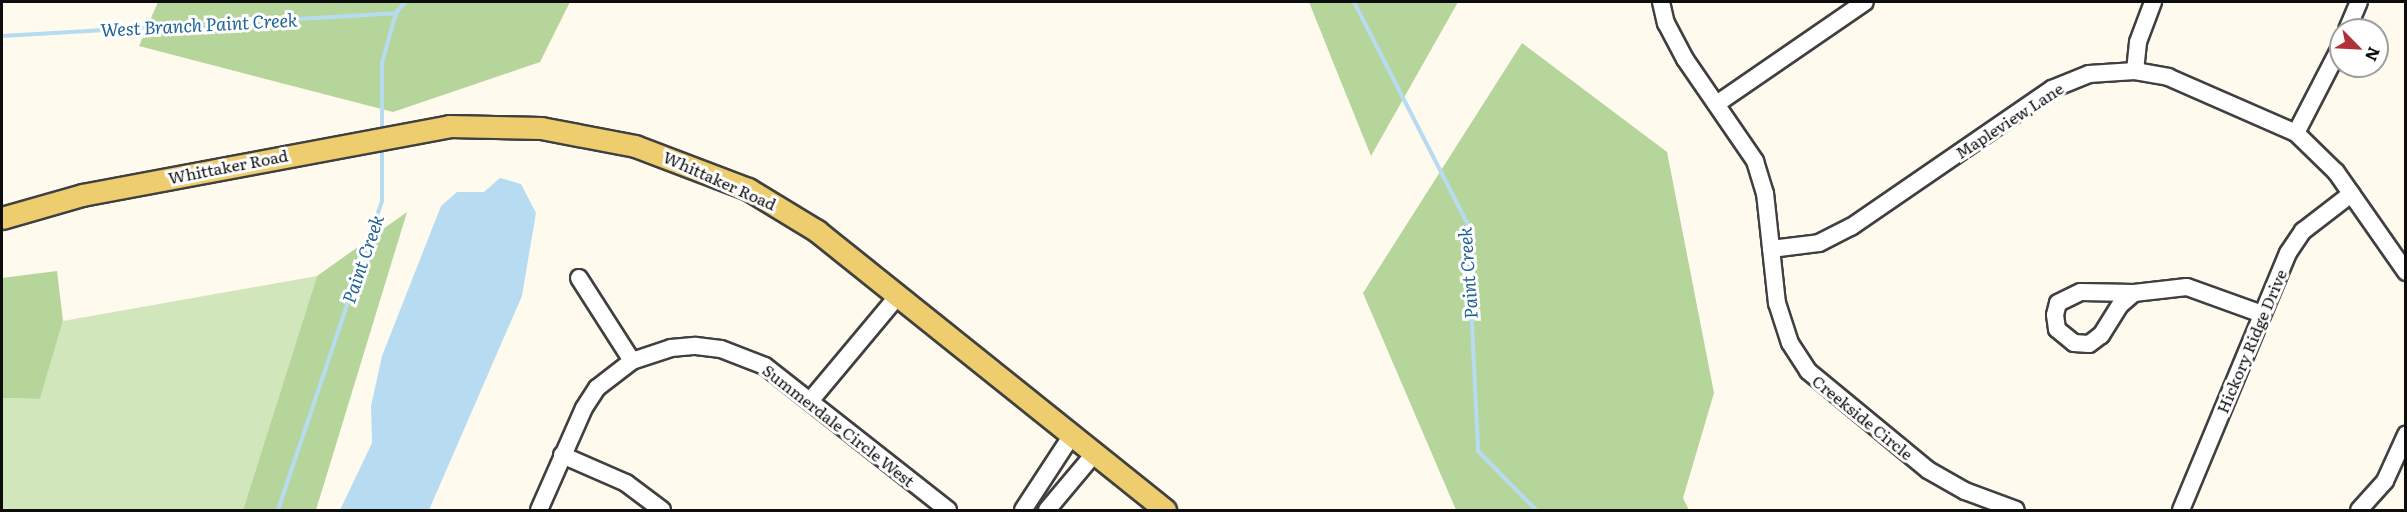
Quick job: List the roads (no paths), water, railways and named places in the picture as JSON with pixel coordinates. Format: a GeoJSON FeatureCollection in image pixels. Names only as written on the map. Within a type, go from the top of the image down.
{"type":"FeatureCollection","features":[{"type":"Feature","properties":{"kind":"main road","name":"Whittaker Road"},"geometry":{"type":"LineString","coordinates":[[2,218],[81,195],[355,141],[449,126],[541,128],[658,153],[708,171],[785,209],[843,251],[897,297],[1165,510]]}},
{"type":"Feature","properties":{"kind":"street","name":"Creekside Circle"},"geometry":{"type":"LineString","coordinates":[[1661,2],[1674,39],[1755,162],[1765,193],[1777,303],[1790,344],[1808,371],[1928,470],[1965,490],[2016,510]]}},
{"type":"Feature","properties":{"kind":"street"},"geometry":{"type":"LineString","coordinates":[[1718,103],[1865,2]]}},
{"type":"Feature","properties":{"kind":"street"},"geometry":{"type":"LineString","coordinates":[[2135,71],[2138,42],[2153,2]]}},
{"type":"Feature","properties":{"kind":"street"},"geometry":{"type":"LineString","coordinates":[[2353,18],[2359,2]]}},
{"type":"Feature","properties":{"kind":"street"},"geometry":{"type":"LineString","coordinates":[[2296,133],[2329,68]]}},
{"type":"Feature","properties":{"kind":"street","name":"Mapleview Lane"},"geometry":{"type":"LineString","coordinates":[[1772,249],[1819,243],[1851,227],[2052,89],[2089,74],[2135,71],[2168,76],[2296,133],[2317,150],[2406,272]]}},
{"type":"Feature","properties":{"kind":"street","name":"Hickory Ridge Drive"},"geometry":{"type":"LineString","coordinates":[[2181,510],[2288,254],[2303,231],[2351,194]]}},
{"type":"Feature","properties":{"kind":"street"},"geometry":{"type":"LineString","coordinates":[[579,278],[632,361]]}},
{"type":"Feature","properties":{"kind":"street"},"geometry":{"type":"LineString","coordinates":[[2134,294],[2120,305],[2101,335],[2089,344],[2074,343],[2057,329],[2056,308],[2065,296],[2081,292],[2134,294],[2160,287],[2187,287],[2262,314]]}},
{"type":"Feature","properties":{"kind":"street"},"geometry":{"type":"LineString","coordinates":[[810,401],[897,297]]}},
{"type":"Feature","properties":{"kind":"street","name":"Summerdale Circle West"},"geometry":{"type":"LineString","coordinates":[[539,510],[562,455],[597,388],[632,361],[671,348],[721,349],[765,366],[948,510]]}},
{"type":"Feature","properties":{"kind":"street"},"geometry":{"type":"LineString","coordinates":[[1023,510],[1072,435]]}},
{"type":"Feature","properties":{"kind":"street"},"geometry":{"type":"LineString","coordinates":[[2359,510],[2385,481],[2406,435]]}},
{"type":"Feature","properties":{"kind":"street"},"geometry":{"type":"LineString","coordinates":[[1047,510],[1094,454]]}},
{"type":"Feature","properties":{"kind":"street"},"geometry":{"type":"LineString","coordinates":[[562,455],[626,483],[662,510]]}},
{"type":"Feature","properties":{"kind":"water"},"geometry":{"type":"Polygon","coordinates":[[[500,178],[521,184],[536,213],[522,296],[429,510],[340,510],[372,443],[371,406],[382,356],[441,206],[457,192],[484,192],[500,178]]]}},
{"type":"Feature","properties":{"kind":"waterway","name":"Paint Creek"},"geometry":{"type":"LineString","coordinates":[[382,130],[382,63],[396,13],[405,2]]}},
{"type":"Feature","properties":{"kind":"waterway","name":"Paint Creek"},"geometry":{"type":"LineString","coordinates":[[1354,2],[1467,223],[1478,451],[1536,510]]}},
{"type":"Feature","properties":{"kind":"waterway","name":"West Branch Paint Creek"},"geometry":{"type":"LineString","coordinates":[[2,36],[396,13]]}},
{"type":"Feature","properties":{"kind":"waterway","name":"Paint Creek"},"geometry":{"type":"LineString","coordinates":[[278,510],[382,201],[382,147]]}}]}
